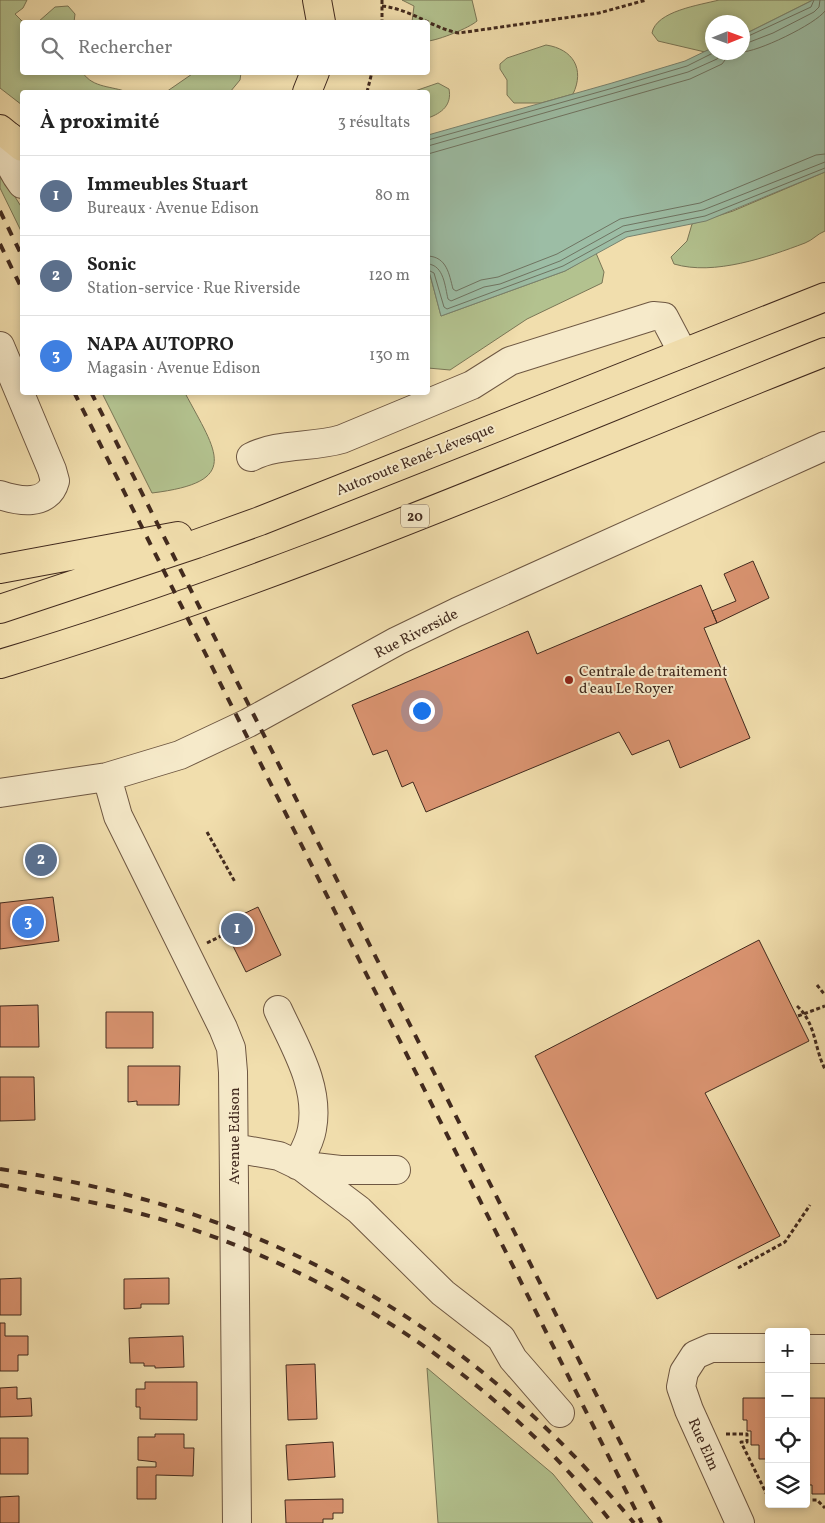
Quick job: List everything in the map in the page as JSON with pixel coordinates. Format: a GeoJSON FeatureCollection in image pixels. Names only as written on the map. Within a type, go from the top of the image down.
{"type":"FeatureCollection","features":[{"type":"Feature","properties":{"kind":"main road"},"geometry":{"type":"LineString","coordinates":[[317,0],[321,20]]}},
{"type":"Feature","properties":{"kind":"main road"},"geometry":{"type":"LineString","coordinates":[[309,90],[314,75]]}},
{"type":"Feature","properties":{"kind":"main road","name":"Autoroute René-Lévesque"},"geometry":{"type":"LineString","coordinates":[[0,609],[187,548],[260,521],[825,297]]}},
{"type":"Feature","properties":{"kind":"main road","name":"20"},"geometry":{"type":"LineString","coordinates":[[0,664],[87,637],[222,591],[825,352]]}},
{"type":"Feature","properties":{"kind":"main road"},"geometry":{"type":"LineString","coordinates":[[0,569],[260,521]]}},
{"type":"Feature","properties":{"kind":"street"},"geometry":{"type":"LineString","coordinates":[[11,138],[7,154],[10,164],[20,181]]}},
{"type":"Feature","properties":{"kind":"street"},"geometry":{"type":"LineString","coordinates":[[252,457],[275,449],[323,444],[342,439],[472,385],[510,361],[653,316],[664,317],[683,353]]}},
{"type":"Feature","properties":{"kind":"street"},"geometry":{"type":"LineString","coordinates":[[0,346],[20,394]]}},
{"type":"Feature","properties":{"kind":"street"},"geometry":{"type":"LineString","coordinates":[[0,495],[17,501],[38,499],[49,493],[55,482],[52,470],[21,395]]}},
{"type":"Feature","properties":{"kind":"street","name":"Rue Riverside"},"geometry":{"type":"LineString","coordinates":[[0,793],[107,777],[172,758],[224,735],[422,629],[825,446]]}},
{"type":"Feature","properties":{"kind":"street","name":"Avenue Edison"},"geometry":{"type":"LineString","coordinates":[[107,777],[118,816],[228,1038],[233,1065],[237,1523]]}},
{"type":"Feature","properties":{"kind":"street"},"geometry":{"type":"LineString","coordinates":[[278,1010],[306,1072],[313,1102],[312,1129],[297,1165]]}},
{"type":"Feature","properties":{"kind":"street"},"geometry":{"type":"LineString","coordinates":[[234,1148],[267,1152],[297,1165],[359,1210],[442,1294],[496,1333],[513,1359],[560,1413]]}},
{"type":"Feature","properties":{"kind":"street"},"geometry":{"type":"LineString","coordinates":[[297,1165],[340,1170],[396,1170]]}},
{"type":"Feature","properties":{"kind":"street","name":"Rue Elm"},"geometry":{"type":"LineString","coordinates":[[740,1523],[689,1410],[682,1387],[684,1372],[688,1362],[695,1354],[712,1348],[765,1348]]}},
{"type":"Feature","properties":{"kind":"street"},"geometry":{"type":"LineString","coordinates":[[810,1349],[825,1350]]}},
{"type":"Feature","properties":{"kind":"path"},"geometry":{"type":"LineString","coordinates":[[382,0],[382,20]]}},
{"type":"Feature","properties":{"kind":"path"},"geometry":{"type":"LineString","coordinates":[[430,22],[448,31],[459,33],[599,13],[646,0]]}},
{"type":"Feature","properties":{"kind":"path"},"geometry":{"type":"LineString","coordinates":[[382,6],[403,9],[426,20]]}},
{"type":"Feature","properties":{"kind":"path"},"geometry":{"type":"LineString","coordinates":[[368,90],[371,75]]}},
{"type":"Feature","properties":{"kind":"path"},"geometry":{"type":"LineString","coordinates":[[207,832],[235,882]]}},
{"type":"Feature","properties":{"kind":"path"},"geometry":{"type":"LineString","coordinates":[[817,985],[825,995]]}},
{"type":"Feature","properties":{"kind":"path"},"geometry":{"type":"LineString","coordinates":[[797,1006],[805,1013],[816,1037],[818,1055],[825,1069]]}},
{"type":"Feature","properties":{"kind":"path"},"geometry":{"type":"LineString","coordinates":[[798,1016],[825,1006]]}},
{"type":"Feature","properties":{"kind":"path"},"geometry":{"type":"LineString","coordinates":[[738,1268],[785,1242],[810,1205]]}},
{"type":"Feature","properties":{"kind":"path"},"geometry":{"type":"LineString","coordinates":[[721,1434],[747,1434],[749,1438],[747,1442],[741,1442],[765,1491]]}},
{"type":"Feature","properties":{"kind":"path"},"geometry":{"type":"LineString","coordinates":[[810,1500],[817,1500],[825,1508]]}},
{"type":"Feature","properties":{"kind":"shaded area"},"geometry":{"type":"Polygon","coordinates":[[[0,0],[27,0],[23,8],[15,14],[21,20],[20,75],[85,75],[97,84],[120,90],[20,90],[20,103],[0,88],[0,0]]]}},
{"type":"Feature","properties":{"kind":"shaded area"},"geometry":{"type":"Polygon","coordinates":[[[402,0],[472,0],[477,21],[454,33],[430,40],[430,20],[412,20],[414,6],[402,0]]]}},
{"type":"Feature","properties":{"kind":"shaded area"},"geometry":{"type":"Polygon","coordinates":[[[719,0],[813,0],[750,32],[750,15],[705,15],[705,52],[658,41],[652,33],[655,25],[670,14],[719,0]]]}},
{"type":"Feature","properties":{"kind":"shaded area"},"geometry":{"type":"Polygon","coordinates":[[[68,6],[75,14],[74,20],[40,20],[55,7],[68,6]]]}},
{"type":"Feature","properties":{"kind":"shaded area"},"geometry":{"type":"Polygon","coordinates":[[[546,45],[563,51],[574,62],[578,76],[573,94],[541,103],[514,103],[507,95],[507,80],[500,69],[500,64],[507,58],[546,45]]]}},
{"type":"Feature","properties":{"kind":"shaded area"},"geometry":{"type":"Polygon","coordinates":[[[191,75],[241,75],[240,80],[232,90],[169,90],[191,75]]]}},
{"type":"Feature","properties":{"kind":"shaded area"},"geometry":{"type":"Polygon","coordinates":[[[438,83],[449,89],[449,100],[442,111],[430,117],[430,90],[418,90],[438,83]]]}},
{"type":"Feature","properties":{"kind":"shaded area"},"geometry":{"type":"Polygon","coordinates":[[[825,172],[825,231],[805,243],[741,263],[706,268],[674,264],[671,257],[687,241],[692,224],[733,211],[825,172]]]}},
{"type":"Feature","properties":{"kind":"shaded area"},"geometry":{"type":"Polygon","coordinates":[[[0,173],[20,205],[20,229],[0,188],[0,173]]]}},
{"type":"Feature","properties":{"kind":"shaded area"},"geometry":{"type":"Polygon","coordinates":[[[596,253],[604,272],[602,283],[527,319],[450,370],[430,368],[430,275],[441,316],[565,271],[596,253]]]}},
{"type":"Feature","properties":{"kind":"shaded area"},"geometry":{"type":"Polygon","coordinates":[[[103,395],[186,395],[206,432],[212,448],[214,461],[210,472],[200,481],[181,488],[152,493],[103,395]]]}},
{"type":"Feature","properties":{"kind":"shaded area"},"geometry":{"type":"Polygon","coordinates":[[[427,1368],[553,1474],[593,1523],[438,1523],[427,1368]]]}},
{"type":"Feature","properties":{"kind":"water"},"geometry":{"type":"Polygon","coordinates":[[[813,0],[825,0],[825,172],[706,221],[627,237],[565,271],[441,316],[430,275],[430,134],[685,61],[705,51],[705,60],[750,60],[750,32],[813,0]]]}},
{"type":"Feature","properties":{"kind":"building"},"geometry":{"type":"Polygon","coordinates":[[[753,561],[769,598],[717,623],[712,611],[736,601],[724,574],[753,561]]]}},
{"type":"Feature","properties":{"kind":"building","name":"Centrale de traitement d'eau Le Royer"},"geometry":{"type":"Polygon","coordinates":[[[701,585],[717,623],[704,628],[750,738],[680,768],[669,740],[632,755],[619,732],[426,812],[413,782],[402,787],[387,750],[373,755],[352,705],[528,631],[537,654],[701,585]]]}},
{"type":"Feature","properties":{"kind":"building"},"geometry":{"type":"Polygon","coordinates":[[[53,897],[59,941],[0,949],[0,903],[53,897]]]}},
{"type":"Feature","properties":{"kind":"building"},"geometry":{"type":"Polygon","coordinates":[[[258,907],[281,955],[246,972],[222,924],[258,907]]]}},
{"type":"Feature","properties":{"kind":"building"},"geometry":{"type":"Polygon","coordinates":[[[759,940],[809,1041],[705,1093],[780,1236],[657,1299],[535,1056],[759,940]]]}},
{"type":"Feature","properties":{"kind":"building"},"geometry":{"type":"Polygon","coordinates":[[[38,1005],[39,1047],[0,1047],[0,1006],[38,1005]]]}},
{"type":"Feature","properties":{"kind":"building"},"geometry":{"type":"Polygon","coordinates":[[[106,1012],[153,1012],[153,1048],[106,1048],[106,1012]]]}},
{"type":"Feature","properties":{"kind":"building"},"geometry":{"type":"Polygon","coordinates":[[[128,1066],[180,1066],[179,1105],[137,1105],[137,1101],[128,1102],[128,1066]]]}},
{"type":"Feature","properties":{"kind":"building"},"geometry":{"type":"Polygon","coordinates":[[[0,1077],[34,1077],[35,1120],[0,1121],[0,1077]]]}},
{"type":"Feature","properties":{"kind":"building"},"geometry":{"type":"Polygon","coordinates":[[[21,1278],[21,1315],[0,1315],[0,1279],[21,1278]]]}},
{"type":"Feature","properties":{"kind":"building"},"geometry":{"type":"Polygon","coordinates":[[[169,1278],[169,1304],[141,1304],[141,1308],[124,1309],[124,1279],[169,1278]]]}},
{"type":"Feature","properties":{"kind":"building"},"geometry":{"type":"Polygon","coordinates":[[[0,1323],[5,1323],[5,1336],[28,1336],[28,1355],[18,1355],[18,1371],[0,1371],[0,1323]]]}},
{"type":"Feature","properties":{"kind":"building"},"geometry":{"type":"Polygon","coordinates":[[[183,1336],[184,1367],[155,1368],[155,1366],[144,1366],[144,1363],[130,1363],[129,1338],[183,1336]]]}},
{"type":"Feature","properties":{"kind":"building"},"geometry":{"type":"Polygon","coordinates":[[[315,1364],[317,1419],[288,1420],[286,1365],[315,1364]]]}},
{"type":"Feature","properties":{"kind":"building"},"geometry":{"type":"Polygon","coordinates":[[[145,1382],[197,1382],[197,1420],[140,1419],[140,1407],[136,1407],[136,1389],[145,1389],[145,1382]]]}},
{"type":"Feature","properties":{"kind":"building"},"geometry":{"type":"Polygon","coordinates":[[[17,1387],[17,1399],[31,1398],[32,1416],[0,1417],[0,1388],[17,1387]]]}},
{"type":"Feature","properties":{"kind":"building"},"geometry":{"type":"Polygon","coordinates":[[[743,1398],[765,1398],[765,1459],[759,1459],[759,1445],[751,1445],[751,1431],[747,1431],[747,1420],[743,1420],[743,1398]]]}},
{"type":"Feature","properties":{"kind":"building"},"geometry":{"type":"Polygon","coordinates":[[[810,1398],[825,1398],[825,1494],[812,1494],[812,1485],[810,1485],[810,1398]]]}},
{"type":"Feature","properties":{"kind":"building"},"geometry":{"type":"Polygon","coordinates":[[[155,1434],[184,1434],[184,1448],[194,1448],[193,1476],[156,1475],[156,1499],[137,1499],[137,1467],[156,1467],[156,1462],[138,1460],[138,1437],[155,1437],[155,1434]]]}},
{"type":"Feature","properties":{"kind":"building"},"geometry":{"type":"Polygon","coordinates":[[[0,1438],[28,1438],[28,1474],[0,1474],[0,1438]]]}},
{"type":"Feature","properties":{"kind":"building"},"geometry":{"type":"Polygon","coordinates":[[[333,1442],[335,1477],[288,1480],[286,1445],[333,1442]]]}},
{"type":"Feature","properties":{"kind":"building"},"geometry":{"type":"Polygon","coordinates":[[[19,1496],[19,1523],[0,1523],[0,1497],[19,1496]]]}},
{"type":"Feature","properties":{"kind":"building"},"geometry":{"type":"Polygon","coordinates":[[[343,1499],[343,1513],[333,1513],[333,1519],[323,1519],[323,1523],[286,1523],[285,1500],[343,1499]]]}},
{"type":"Feature","properties":{"kind":"railway"},"geometry":{"type":"LineString","coordinates":[[0,211],[20,252]]}},
{"type":"Feature","properties":{"kind":"railway"},"geometry":{"type":"LineString","coordinates":[[0,244],[20,285]]}},
{"type":"Feature","properties":{"kind":"railway"},"geometry":{"type":"LineString","coordinates":[[76,395],[642,1523]]}},
{"type":"Feature","properties":{"kind":"railway"},"geometry":{"type":"LineString","coordinates":[[93,395],[661,1523]]}},
{"type":"Feature","properties":{"kind":"railway"},"geometry":{"type":"LineString","coordinates":[[0,1169],[95,1187],[186,1212],[271,1244],[352,1284],[428,1331],[500,1387],[569,1451],[634,1523]]}},
{"type":"Feature","properties":{"kind":"railway"},"geometry":{"type":"LineString","coordinates":[[0,1185],[109,1206],[173,1223],[236,1245],[298,1272],[358,1304],[415,1340],[470,1380],[521,1424],[569,1472],[612,1523]]}},
{"type":"Feature","properties":{"kind":"place","name":"Centrale de traitement d'eau Le Royer"},"geometry":{"type":"Point","coordinates":[569,680]}},
{"type":"Feature","properties":{"kind":"place","name":"Sonic"},"geometry":{"type":"Point","coordinates":[41,860]}},
{"type":"Feature","properties":{"kind":"place","name":"NAPA AUTOPRO"},"geometry":{"type":"Point","coordinates":[28,922]}},
{"type":"Feature","properties":{"kind":"place","name":"Immeubles Stuart"},"geometry":{"type":"Point","coordinates":[237,929]}}]}
